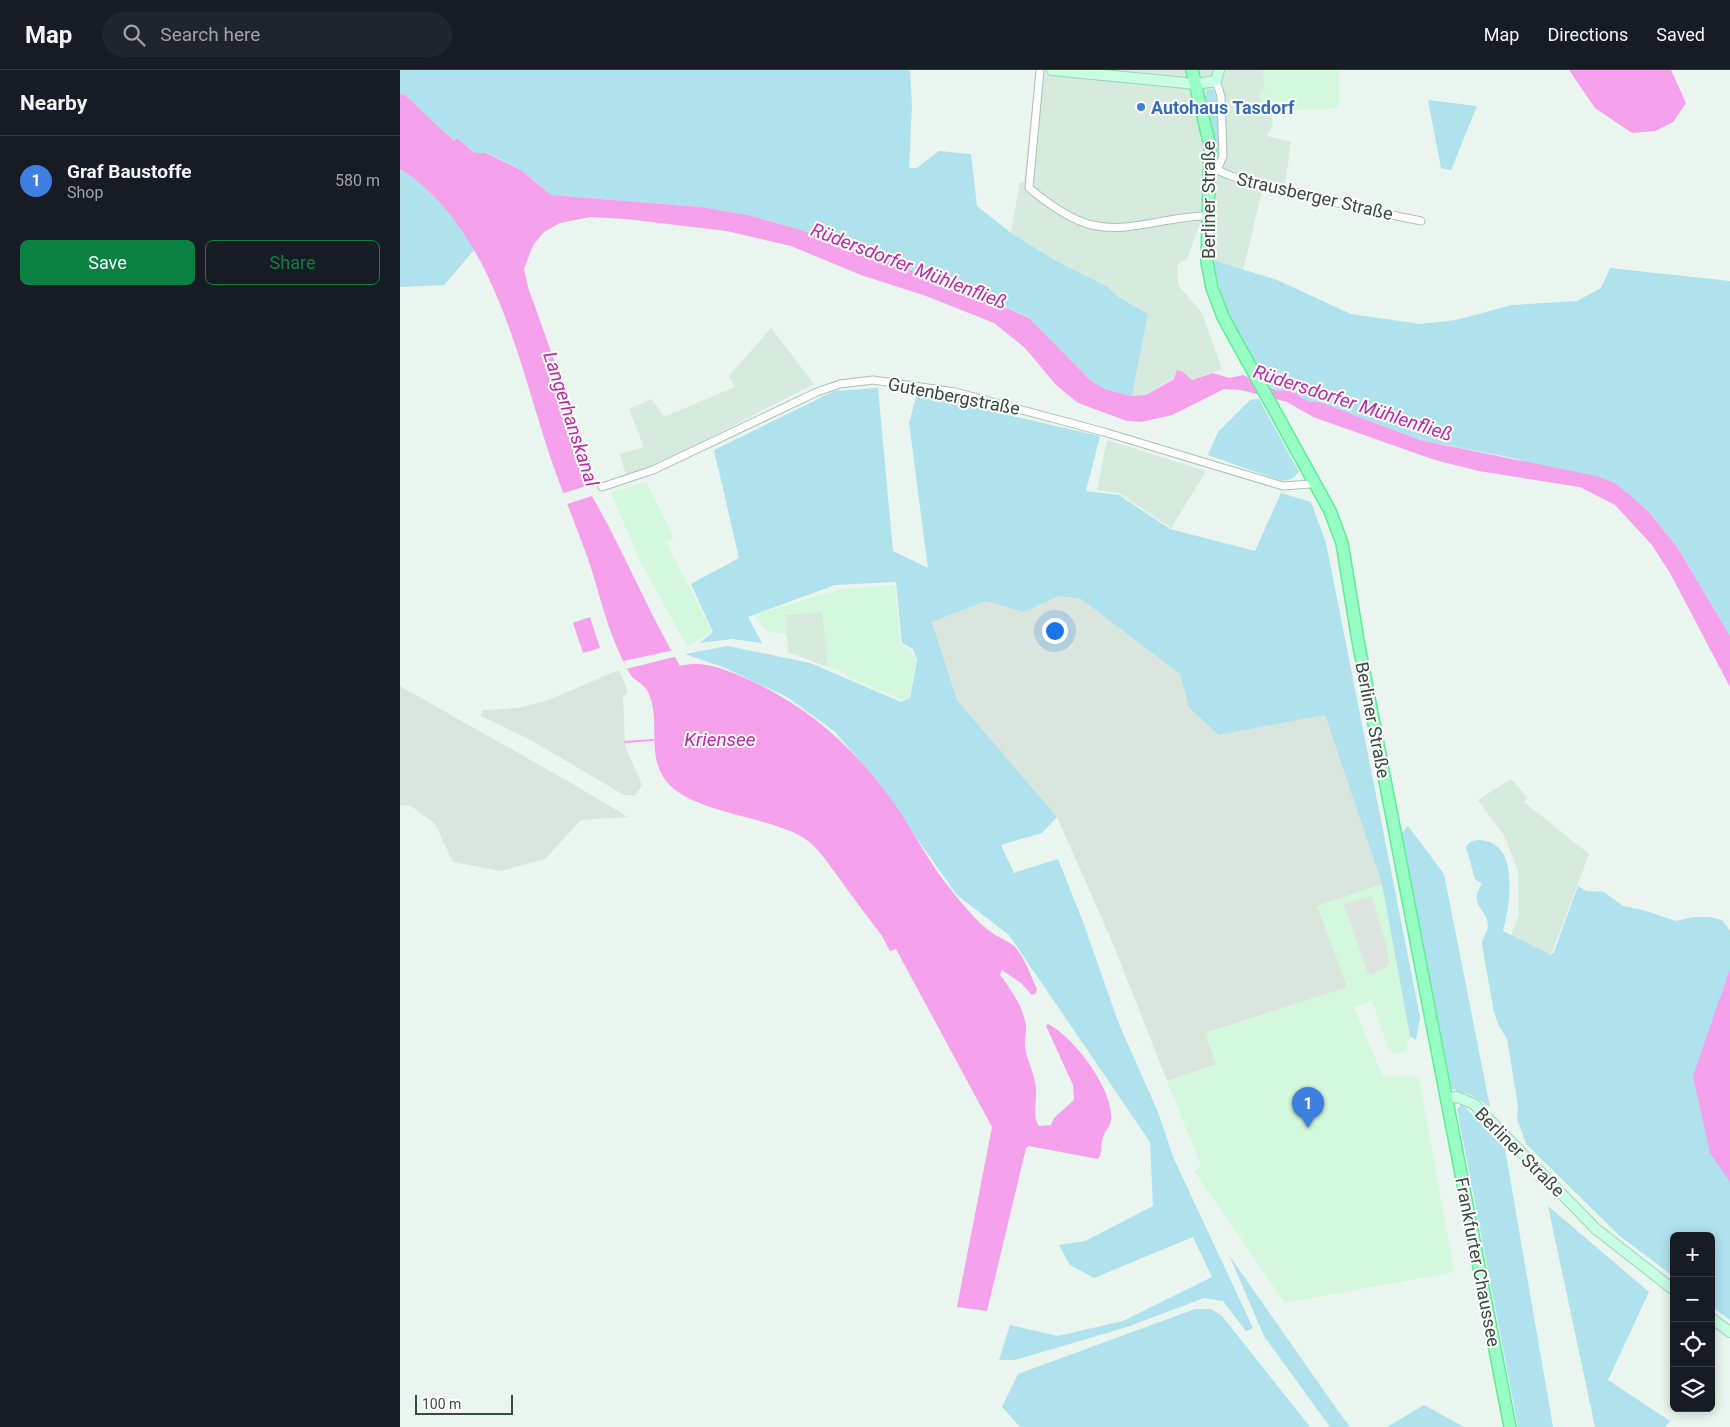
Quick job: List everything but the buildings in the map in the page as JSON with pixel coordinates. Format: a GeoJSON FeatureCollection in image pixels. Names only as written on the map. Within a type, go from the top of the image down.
{"type":"FeatureCollection","features":[{"type":"Feature","properties":{"kind":"main road"},"geometry":{"type":"LineString","coordinates":[[1052,70],[1196,84],[1216,81],[1219,70]]}},
{"type":"Feature","properties":{"kind":"main road","name":"Berliner Straße"},"geometry":{"type":"LineString","coordinates":[[1192,70],[1210,146],[1213,170],[1208,216],[1207,262],[1212,288],[1223,317],[1316,481],[1330,510],[1342,543],[1360,651],[1446,1098],[1457,1097],[1474,1104],[1596,1229],[1670,1287]]}},
{"type":"Feature","properties":{"kind":"main road","name":"Frankfurter Chaussee"},"geometry":{"type":"LineString","coordinates":[[1446,1098],[1510,1427]]}},
{"type":"Feature","properties":{"kind":"main road"},"geometry":{"type":"LineString","coordinates":[[1715,1321],[1730,1332]]}},
{"type":"Feature","properties":{"kind":"street"},"geometry":{"type":"LineString","coordinates":[[1040,70],[1028,180],[1029,188],[1083,222],[1100,226],[1122,227],[1176,218],[1208,216]]}},
{"type":"Feature","properties":{"kind":"street"},"geometry":{"type":"LineString","coordinates":[[1213,170],[1223,156],[1221,96],[1216,81]]}},
{"type":"Feature","properties":{"kind":"street","name":"Strausberger Straße"},"geometry":{"type":"LineString","coordinates":[[1213,170],[1294,193],[1421,221]]}},
{"type":"Feature","properties":{"kind":"street","name":"Gutenbergstraße"},"geometry":{"type":"LineString","coordinates":[[602,487],[653,470],[817,392],[840,384],[874,380],[954,392],[1003,404],[1283,486],[1310,484],[1316,481]]}},
{"type":"Feature","properties":{"kind":"shaded area"},"geometry":{"type":"Polygon","coordinates":[[[400,70],[910,70],[912,104],[909,168],[917,168],[939,151],[971,154],[977,206],[1011,233],[1058,262],[1108,287],[1117,296],[1148,314],[1132,396],[1107,390],[1091,381],[1028,317],[978,295],[798,229],[748,215],[701,207],[551,195],[521,170],[487,153],[475,153],[457,138],[454,141],[405,95],[400,94],[400,70]]]}},
{"type":"Feature","properties":{"kind":"shaded area"},"geometry":{"type":"Polygon","coordinates":[[[1036,70],[1263,70],[1265,91],[1261,105],[1271,105],[1273,124],[1267,136],[1291,142],[1285,184],[1265,179],[1243,270],[1213,260],[1212,224],[1200,224],[1187,259],[1177,264],[1178,285],[1202,313],[1222,369],[1192,380],[1183,372],[1146,395],[1132,396],[1148,314],[1117,296],[1108,287],[1058,262],[1011,233],[1020,182],[1024,182],[1036,70]]]}},
{"type":"Feature","properties":{"kind":"shaded area"},"geometry":{"type":"Polygon","coordinates":[[[1263,70],[1339,70],[1339,108],[1272,112],[1271,105],[1261,105],[1260,91],[1265,90],[1263,70]]]}},
{"type":"Feature","properties":{"kind":"shaded area"},"geometry":{"type":"Polygon","coordinates":[[[1211,89],[1214,91],[1216,98],[1219,149],[1217,163],[1205,97],[1207,90],[1211,89]]]}},
{"type":"Feature","properties":{"kind":"shaded area"},"geometry":{"type":"Polygon","coordinates":[[[1428,100],[1477,106],[1451,170],[1441,168],[1428,100]]]}},
{"type":"Feature","properties":{"kind":"shaded area"},"geometry":{"type":"Polygon","coordinates":[[[400,169],[433,195],[475,249],[444,285],[400,287],[400,169]]]}},
{"type":"Feature","properties":{"kind":"shaded area"},"geometry":{"type":"Polygon","coordinates":[[[1213,260],[1277,280],[1351,314],[1420,324],[1456,320],[1512,305],[1577,301],[1601,288],[1610,268],[1730,281],[1730,636],[1677,547],[1647,510],[1518,459],[1420,440],[1320,402],[1307,401],[1291,389],[1278,391],[1265,383],[1228,313],[1221,294],[1213,260]]]}},
{"type":"Feature","properties":{"kind":"shaded area"},"geometry":{"type":"Polygon","coordinates":[[[771,328],[814,384],[662,462],[626,475],[620,454],[644,447],[629,409],[652,399],[664,417],[735,387],[729,376],[771,328]]]}},
{"type":"Feature","properties":{"kind":"shaded area"},"geometry":{"type":"Polygon","coordinates":[[[878,388],[893,551],[928,568],[909,423],[917,394],[1100,436],[1086,491],[1119,495],[1170,529],[1255,551],[1281,493],[1311,502],[1326,543],[1420,1017],[1416,1040],[1410,1036],[1382,884],[1325,715],[1219,735],[1189,708],[1180,674],[1081,599],[1058,596],[1024,612],[986,601],[932,622],[957,700],[1057,817],[1042,833],[1001,845],[1014,873],[1058,859],[1083,922],[1119,1024],[1158,1112],[1174,1159],[1253,1328],[1246,1331],[1223,1301],[1204,1298],[1127,1327],[1015,1360],[999,1360],[1010,1325],[1058,1336],[1123,1321],[1212,1277],[1193,1237],[1094,1278],[1070,1265],[1059,1245],[1085,1241],[1153,1206],[1150,1142],[1009,935],[957,895],[870,772],[834,731],[787,697],[723,667],[685,654],[728,646],[810,663],[901,702],[910,698],[917,660],[913,649],[902,643],[896,582],[835,585],[748,617],[762,643],[732,639],[700,643],[713,632],[691,584],[739,558],[714,450],[834,391],[878,388]]]}},
{"type":"Feature","properties":{"kind":"shaded area"},"geometry":{"type":"Polygon","coordinates":[[[1259,399],[1299,472],[1292,479],[1281,481],[1208,455],[1218,432],[1250,400],[1259,399]]]}},
{"type":"Feature","properties":{"kind":"shaded area"},"geometry":{"type":"Polygon","coordinates":[[[1107,440],[1206,471],[1171,528],[1119,493],[1097,490],[1107,440]]]}},
{"type":"Feature","properties":{"kind":"shaded area"},"geometry":{"type":"Polygon","coordinates":[[[646,482],[674,538],[666,542],[712,632],[687,646],[639,559],[611,492],[646,482]]]}},
{"type":"Feature","properties":{"kind":"shaded area"},"geometry":{"type":"Polygon","coordinates":[[[895,585],[900,643],[910,650],[916,660],[909,697],[903,700],[846,676],[846,672],[828,667],[822,612],[785,615],[787,634],[775,633],[765,629],[754,615],[841,589],[895,585]]]}},
{"type":"Feature","properties":{"kind":"shaded area"},"geometry":{"type":"Polygon","coordinates":[[[1058,596],[1081,599],[1180,674],[1189,708],[1219,735],[1325,715],[1382,884],[1317,906],[1347,987],[1205,1033],[1216,1064],[1167,1081],[1114,946],[1057,817],[957,700],[932,622],[986,601],[1024,612],[1058,596]]]}},
{"type":"Feature","properties":{"kind":"shaded area"},"geometry":{"type":"Polygon","coordinates":[[[822,612],[828,667],[788,652],[785,615],[822,612]]]}},
{"type":"Feature","properties":{"kind":"shaded area"},"geometry":{"type":"Polygon","coordinates":[[[619,670],[628,692],[623,697],[625,746],[642,785],[635,796],[624,795],[527,738],[481,716],[483,710],[518,708],[546,701],[619,670]]]}},
{"type":"Feature","properties":{"kind":"shaded area"},"geometry":{"type":"Polygon","coordinates":[[[400,686],[628,817],[581,820],[545,859],[501,871],[453,862],[435,824],[411,806],[400,805],[400,686]]]}},
{"type":"Feature","properties":{"kind":"shaded area"},"geometry":{"type":"Polygon","coordinates":[[[1511,779],[1528,798],[1524,802],[1589,854],[1551,955],[1511,936],[1519,915],[1518,871],[1505,837],[1478,800],[1511,779]]]}},
{"type":"Feature","properties":{"kind":"shaded area"},"geometry":{"type":"Polygon","coordinates":[[[1408,826],[1444,874],[1490,1107],[1473,1096],[1452,1089],[1401,834],[1408,826]]]}},
{"type":"Feature","properties":{"kind":"shaded area"},"geometry":{"type":"Polygon","coordinates":[[[1477,840],[1491,843],[1501,850],[1506,861],[1509,875],[1509,890],[1503,931],[1551,955],[1554,952],[1578,886],[1586,891],[1604,892],[1623,906],[1643,910],[1676,921],[1694,917],[1710,917],[1722,920],[1730,931],[1730,1320],[1715,1309],[1715,1232],[1670,1232],[1670,1274],[1620,1236],[1526,1144],[1517,1119],[1518,1106],[1507,1039],[1498,1024],[1494,1012],[1482,945],[1488,926],[1485,915],[1477,902],[1478,891],[1482,884],[1475,879],[1466,847],[1470,842],[1477,840]]]}},
{"type":"Feature","properties":{"kind":"shaded area"},"geometry":{"type":"Polygon","coordinates":[[[1382,884],[1410,1036],[1405,1051],[1396,1054],[1389,1050],[1372,1001],[1354,1007],[1383,1077],[1419,1077],[1454,1272],[1285,1303],[1194,1171],[1201,1166],[1167,1081],[1215,1064],[1205,1033],[1346,987],[1317,906],[1382,884]]]}},
{"type":"Feature","properties":{"kind":"shaded area"},"geometry":{"type":"Polygon","coordinates":[[[1372,896],[1389,962],[1387,967],[1376,971],[1374,975],[1368,973],[1344,904],[1372,896]]]}},
{"type":"Feature","properties":{"kind":"shaded area"},"geometry":{"type":"Polygon","coordinates":[[[1462,1104],[1505,1149],[1553,1427],[1518,1427],[1457,1109],[1462,1104]]]}},
{"type":"Feature","properties":{"kind":"shaded area"},"geometry":{"type":"Polygon","coordinates":[[[1548,1206],[1649,1292],[1608,1380],[1670,1421],[1665,1427],[1595,1427],[1548,1206]]]}},
{"type":"Feature","properties":{"kind":"shaded area"},"geometry":{"type":"Polygon","coordinates":[[[1229,1255],[1350,1427],[1330,1427],[1264,1336],[1229,1255]]]}},
{"type":"Feature","properties":{"kind":"shaded area"},"geometry":{"type":"Polygon","coordinates":[[[1195,1309],[1211,1309],[1222,1316],[1310,1427],[1020,1427],[1002,1407],[1018,1374],[1195,1309]]]}},
{"type":"Feature","properties":{"kind":"shaded area"},"geometry":{"type":"Polygon","coordinates":[[[1424,1405],[1464,1427],[1387,1427],[1424,1405]]]}},
{"type":"Feature","properties":{"kind":"water"},"geometry":{"type":"Polygon","coordinates":[[[1569,70],[1671,70],[1686,103],[1673,122],[1655,131],[1632,133],[1595,108],[1569,70]]]}},
{"type":"Feature","properties":{"kind":"water"},"geometry":{"type":"Polygon","coordinates":[[[400,94],[405,95],[454,141],[457,138],[475,153],[486,153],[521,170],[551,195],[701,207],[748,215],[798,229],[978,295],[1029,318],[1091,381],[1107,390],[1132,396],[1146,395],[1174,379],[1177,370],[1183,372],[1192,380],[1213,373],[1229,378],[1243,375],[1278,391],[1291,389],[1307,401],[1320,402],[1420,440],[1596,476],[1615,483],[1647,510],[1677,547],[1730,636],[1730,687],[1670,573],[1652,545],[1615,505],[1580,487],[1479,471],[1435,460],[1313,417],[1287,402],[1241,390],[1224,389],[1172,415],[1141,422],[1127,421],[1078,403],[1056,385],[1025,348],[994,323],[926,296],[861,275],[791,246],[727,231],[626,219],[590,217],[560,223],[544,232],[533,245],[524,269],[528,287],[591,464],[586,486],[611,530],[680,666],[689,664],[705,665],[745,678],[790,702],[830,731],[865,766],[881,786],[896,806],[937,871],[965,907],[986,928],[1016,948],[1025,962],[1037,989],[1035,994],[1032,995],[1022,984],[1002,970],[1000,975],[1016,999],[1026,1025],[1025,1049],[1035,1084],[1035,1113],[1039,1126],[1051,1125],[1054,1118],[1074,1100],[1073,1085],[1046,1026],[1048,1024],[1058,1030],[1080,1052],[1106,1094],[1111,1120],[1103,1137],[1098,1159],[1029,1146],[1026,1148],[987,1311],[957,1307],[992,1127],[896,949],[890,951],[882,936],[817,849],[808,841],[792,832],[708,806],[689,798],[673,788],[662,775],[656,755],[654,714],[649,694],[645,687],[630,674],[612,635],[588,559],[546,444],[510,330],[495,292],[477,256],[456,222],[431,193],[400,169],[400,94]]]}},
{"type":"Feature","properties":{"kind":"water"},"geometry":{"type":"Polygon","coordinates":[[[590,617],[600,648],[583,653],[573,623],[590,617]]]}},
{"type":"Feature","properties":{"kind":"water"},"geometry":{"type":"Polygon","coordinates":[[[1730,969],[1730,1182],[1710,1153],[1693,1076],[1730,969]]]}},
{"type":"Feature","properties":{"kind":"pier"},"geometry":{"type":"Polygon","coordinates":[[[589,485],[595,495],[564,505],[561,494],[589,485]]]}},
{"type":"Feature","properties":{"kind":"pier"},"geometry":{"type":"Polygon","coordinates":[[[674,650],[678,656],[626,669],[624,661],[674,650]]]}},
{"type":"Feature","properties":{"kind":"waterway"},"geometry":{"type":"LineString","coordinates":[[625,742],[653,740]]}},
{"type":"Feature","properties":{"kind":"place","name":"Autohaus Tasdorf"},"geometry":{"type":"Point","coordinates":[1141,107]}},
{"type":"Feature","properties":{"kind":"place","name":"Graf Baustoffe"},"geometry":{"type":"Point","coordinates":[1308,1128]}},
{"type":"Feature","properties":{"kind":"water label","name":"Rüdersdorfer Mühlenfließ"},"geometry":{"type":"Point","coordinates":[909,266]}},
{"type":"Feature","properties":{"kind":"water label","name":"Rüdersdorfer Mühlenfließ"},"geometry":{"type":"Point","coordinates":[1353,403]}},
{"type":"Feature","properties":{"kind":"water label","name":"Langerhanskanal"},"geometry":{"type":"Point","coordinates":[571,419]}},
{"type":"Feature","properties":{"kind":"water label","name":"Kriensee"},"geometry":{"type":"Point","coordinates":[720,739]}}]}
